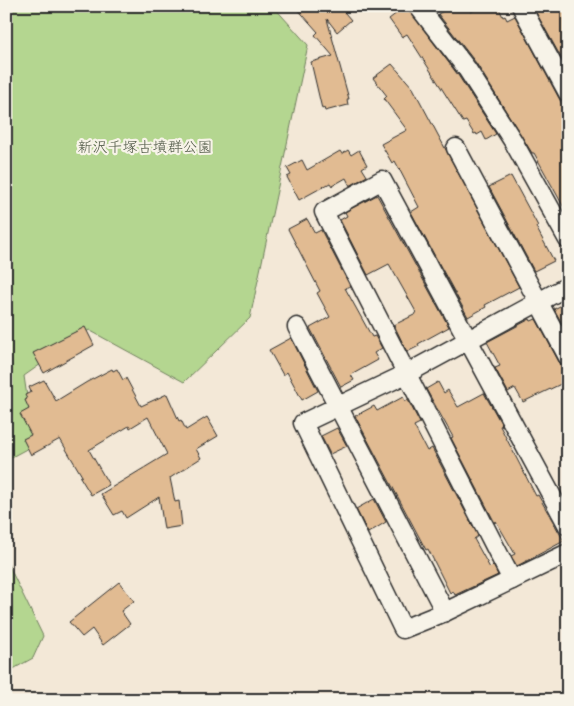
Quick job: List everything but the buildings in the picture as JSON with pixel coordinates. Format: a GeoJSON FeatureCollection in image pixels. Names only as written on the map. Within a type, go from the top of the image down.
{"type":"FeatureCollection","features":[{"type":"Feature","properties":{"kind":"street"},"geometry":{"type":"LineString","coordinates":[[418,6],[467,69],[513,141],[568,240]]}},
{"type":"Feature","properties":{"kind":"street"},"geometry":{"type":"LineString","coordinates":[[521,6],[568,93]]}},
{"type":"Feature","properties":{"kind":"street"},"geometry":{"type":"LineString","coordinates":[[456,148],[568,356]]}},
{"type":"Feature","properties":{"kind":"street"},"geometry":{"type":"LineString","coordinates":[[512,580],[324,212],[382,180],[568,526]]}},
{"type":"Feature","properties":{"kind":"street"},"geometry":{"type":"LineString","coordinates":[[568,286],[406,374],[304,424],[403,630],[568,553]]}},
{"type":"Feature","properties":{"kind":"street"},"geometry":{"type":"LineString","coordinates":[[297,327],[445,612]]}},
{"type":"Feature","properties":{"kind":"green space","name":"新沢千塚古墳群公園"},"geometry":{"type":"Polygon","coordinates":[[[6,6],[273,6],[308,45],[250,318],[184,382],[89,330],[24,376],[34,445],[6,460],[6,6]]]}},
{"type":"Feature","properties":{"kind":"green space"},"geometry":{"type":"Polygon","coordinates":[[[6,560],[43,636],[33,658],[6,673],[6,560]]]}}]}
